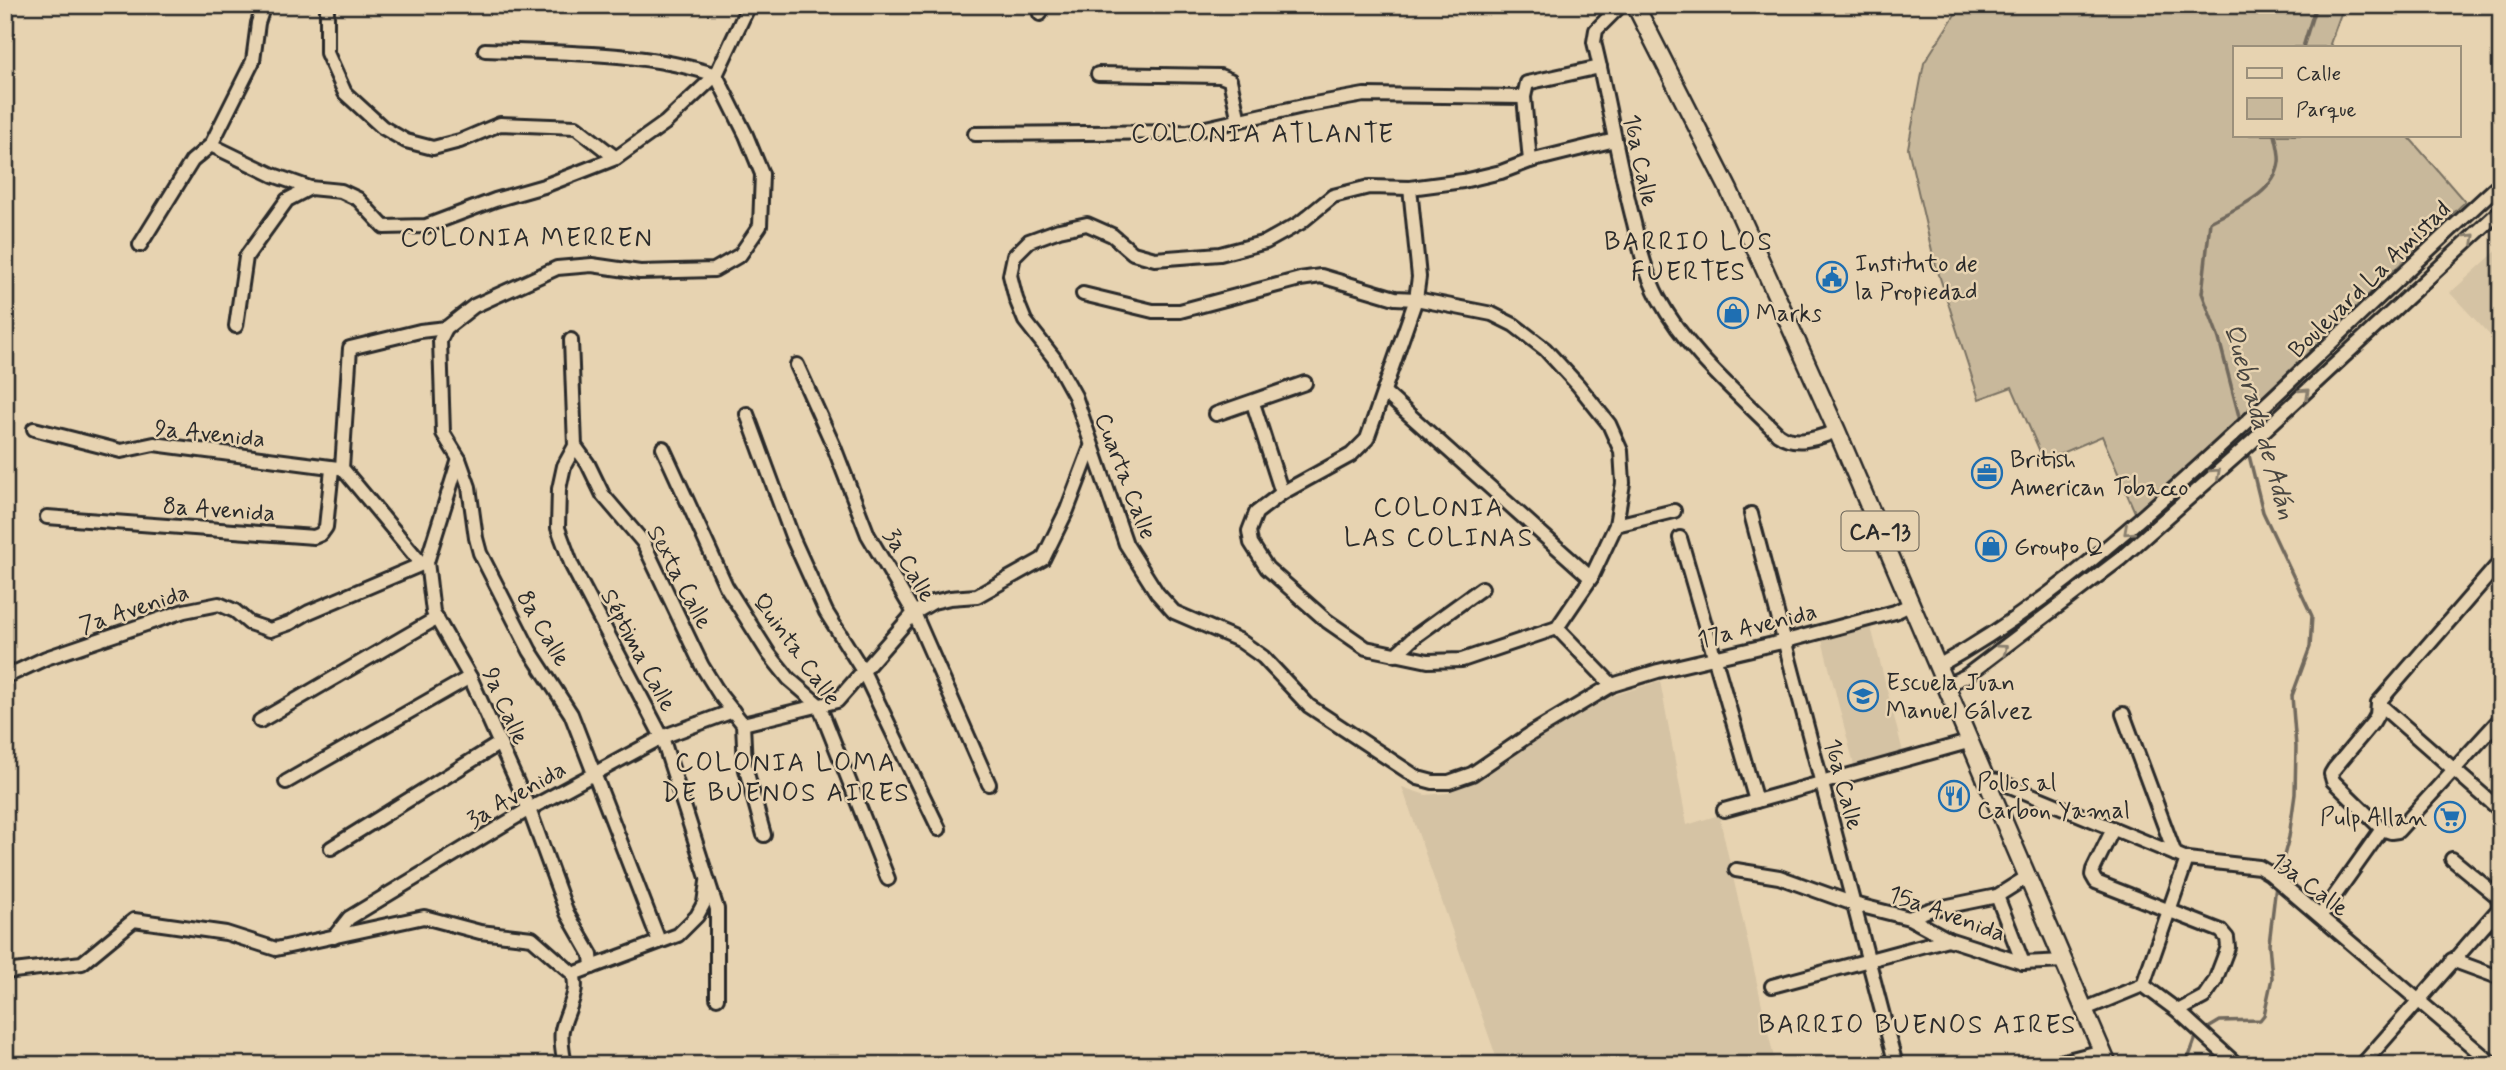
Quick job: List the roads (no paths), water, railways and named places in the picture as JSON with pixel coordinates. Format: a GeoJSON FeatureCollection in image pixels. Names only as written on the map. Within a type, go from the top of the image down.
{"type":"FeatureCollection","features":[{"type":"Feature","properties":{"kind":"main road","name":"CA-13"},"geometry":{"type":"LineString","coordinates":[[1635,5],[1729,190],[1837,431],[1912,604],[1968,743],[2105,1058]]}},
{"type":"Feature","properties":{"kind":"street"},"geometry":{"type":"LineString","coordinates":[[141,245],[192,160],[211,145],[253,61],[258,23],[264,5]]}},
{"type":"Feature","properties":{"kind":"street"},"geometry":{"type":"LineString","coordinates":[[327,5],[327,53],[345,93],[382,127],[406,141],[433,148],[460,141],[500,124],[576,127],[616,158]]}},
{"type":"Feature","properties":{"kind":"street"},"geometry":{"type":"LineString","coordinates":[[211,145],[273,175],[310,188],[341,191],[358,198],[384,227],[426,226],[495,200],[544,186],[616,158],[665,123],[716,75],[749,5]]}},
{"type":"Feature","properties":{"kind":"street","name":"16a Calle"},"geometry":{"type":"LineString","coordinates":[[1621,5],[1596,30],[1594,42],[1646,273],[1674,323],[1704,360],[1778,433],[1787,440],[1809,440],[1837,431]]}},
{"type":"Feature","properties":{"kind":"street"},"geometry":{"type":"LineString","coordinates":[[446,328],[474,306],[558,268],[592,265],[640,272],[714,270],[740,255],[760,226],[762,174],[716,75],[688,66],[645,60],[583,54],[485,50]]}},
{"type":"Feature","properties":{"kind":"street"},"geometry":{"type":"LineString","coordinates":[[1530,160],[1524,87],[1531,81],[1600,67]]}},
{"type":"Feature","properties":{"kind":"street"},"geometry":{"type":"LineString","coordinates":[[1098,74],[1220,76],[1230,80],[1239,121]]}},
{"type":"Feature","properties":{"kind":"street"},"geometry":{"type":"LineString","coordinates":[[975,134],[1188,132],[1364,95],[1524,97]]}},
{"type":"Feature","properties":{"kind":"street"},"geometry":{"type":"LineString","coordinates":[[1083,294],[1153,311],[1180,311],[1300,279],[1321,276],[1395,298],[1416,299],[1492,314],[1514,325],[1545,349],[1609,424],[1622,451],[1623,483],[1616,525],[1591,578],[1557,628],[1462,660],[1428,661],[1366,648],[1326,621],[1267,568],[1251,543],[1249,531],[1256,513],[1282,494],[1351,455],[1367,439],[1416,299],[1419,277],[1410,187],[1464,181],[1501,172],[1530,160],[1615,140]]}},
{"type":"Feature","properties":{"kind":"street","name":"Boulevard La Amistad"},"geometry":{"type":"LineString","coordinates":[[1938,666],[1966,651],[2005,624],[2111,546],[2233,436],[2501,183]]}},
{"type":"Feature","properties":{"kind":"street","name":"Cuarta Calle"},"geometry":{"type":"LineString","coordinates":[[1410,187],[1369,187],[1333,196],[1300,223],[1266,242],[1220,254],[1155,259],[1133,253],[1112,235],[1087,224],[1059,230],[1029,241],[1014,257],[1010,275],[1025,321],[1054,358],[1075,396],[1126,544],[1157,593],[1174,612],[1239,640],[1263,657],[1309,706],[1418,778],[1433,782]]}},
{"type":"Feature","properties":{"kind":"street"},"geometry":{"type":"LineString","coordinates":[[236,326],[246,257],[288,200],[310,188]]}},
{"type":"Feature","properties":{"kind":"street","name":"Boulevard La Amistad"},"geometry":{"type":"LineString","coordinates":[[1945,685],[1966,676],[2120,559],[2254,440],[2501,210]]}},
{"type":"Feature","properties":{"kind":"street","name":"8a Avenida"},"geometry":{"type":"LineString","coordinates":[[47,517],[314,537],[321,534],[326,527],[337,468],[350,348],[420,331],[446,328]]}},
{"type":"Feature","properties":{"kind":"street","name":"8a Calle"},"geometry":{"type":"LineString","coordinates":[[446,328],[440,340],[443,433],[459,459],[469,487],[475,538],[480,553],[530,651],[571,714],[659,941]]}},
{"type":"Feature","properties":{"kind":"street"},"geometry":{"type":"LineString","coordinates":[[571,340],[575,446]]}},
{"type":"Feature","properties":{"kind":"street","name":"3a Calle"},"geometry":{"type":"LineString","coordinates":[[797,365],[834,447],[868,536],[914,613],[989,784]]}},
{"type":"Feature","properties":{"kind":"street"},"geometry":{"type":"LineString","coordinates":[[1216,414],[1305,383]]}},
{"type":"Feature","properties":{"kind":"street"},"geometry":{"type":"LineString","coordinates":[[1384,392],[1591,578]]}},
{"type":"Feature","properties":{"kind":"street"},"geometry":{"type":"LineString","coordinates":[[1253,402],[1282,494]]}},
{"type":"Feature","properties":{"kind":"street"},"geometry":{"type":"LineString","coordinates":[[747,414],[793,539],[826,612],[863,671],[939,829]]}},
{"type":"Feature","properties":{"kind":"street","name":"9a Avenida"},"geometry":{"type":"LineString","coordinates":[[34,429],[121,451],[154,444],[337,468]]}},
{"type":"Feature","properties":{"kind":"street","name":"Sexta Calle"},"geometry":{"type":"LineString","coordinates":[[575,446],[588,464],[603,495],[643,542],[702,666],[743,724]]}},
{"type":"Feature","properties":{"kind":"street","name":"Séptima Calle"},"geometry":{"type":"LineString","coordinates":[[575,446],[564,466],[559,489],[557,509],[561,537],[572,566],[662,737],[717,909],[717,998]]}},
{"type":"Feature","properties":{"kind":"street"},"geometry":{"type":"LineString","coordinates":[[764,835],[745,766],[743,724],[837,701],[914,613],[933,602],[977,596],[1043,559],[1068,510],[1091,447]]}},
{"type":"Feature","properties":{"kind":"street","name":"Quinta Calle"},"geometry":{"type":"LineString","coordinates":[[663,448],[726,586],[782,671],[819,705],[888,879]]}},
{"type":"Feature","properties":{"kind":"street","name":"9a Calle"},"geometry":{"type":"LineString","coordinates":[[459,459],[424,562],[433,612],[471,677],[529,809],[566,913],[591,955],[592,967]]}},
{"type":"Feature","properties":{"kind":"street"},"geometry":{"type":"LineString","coordinates":[[337,468],[424,562]]}},
{"type":"Feature","properties":{"kind":"street"},"geometry":{"type":"LineString","coordinates":[[1616,525],[1674,511]]}},
{"type":"Feature","properties":{"kind":"street","name":"16a Calle"},"geometry":{"type":"LineString","coordinates":[[1751,514],[1896,1065]]}},
{"type":"Feature","properties":{"kind":"street"},"geometry":{"type":"LineString","coordinates":[[1680,538],[1756,801]]}},
{"type":"Feature","properties":{"kind":"street"},"geometry":{"type":"LineString","coordinates":[[2501,561],[2378,703],[2373,722],[2331,774],[2333,781],[2382,829],[2398,831],[2501,718]]}},
{"type":"Feature","properties":{"kind":"street","name":"7a Avenida"},"geometry":{"type":"LineString","coordinates":[[5,677],[46,658],[195,608],[219,604],[234,611],[249,623],[270,630],[424,562]]}},
{"type":"Feature","properties":{"kind":"street"},"geometry":{"type":"LineString","coordinates":[[1395,654],[1482,588]]}},
{"type":"Feature","properties":{"kind":"street","name":"17a Avenida"},"geometry":{"type":"LineString","coordinates":[[1433,782],[1449,782],[1472,774],[1532,733],[1612,685],[1895,612],[1912,604]]}},
{"type":"Feature","properties":{"kind":"street"},"geometry":{"type":"LineString","coordinates":[[260,721],[437,618]]}},
{"type":"Feature","properties":{"kind":"street"},"geometry":{"type":"LineString","coordinates":[[1557,628],[1612,685]]}},
{"type":"Feature","properties":{"kind":"street"},"geometry":{"type":"LineString","coordinates":[[286,782],[471,677]]}},
{"type":"Feature","properties":{"kind":"street"},"geometry":{"type":"LineString","coordinates":[[2378,703],[2501,811]]}},
{"type":"Feature","properties":{"kind":"street","name":"3a Avenida"},"geometry":{"type":"LineString","coordinates":[[334,937],[349,918],[529,809],[662,737],[733,711]]}},
{"type":"Feature","properties":{"kind":"street"},"geometry":{"type":"LineString","coordinates":[[2085,1010],[2143,985],[2168,911],[2181,856],[2123,714]]}},
{"type":"Feature","properties":{"kind":"street"},"geometry":{"type":"LineString","coordinates":[[331,848],[500,743]]}},
{"type":"Feature","properties":{"kind":"street"},"geometry":{"type":"LineString","coordinates":[[1724,810],[1968,743]]}},
{"type":"Feature","properties":{"kind":"street","name":"13a Calle"},"geometry":{"type":"LineString","coordinates":[[1984,779],[1998,781],[2181,856],[2259,867],[2322,915],[2417,1001],[2494,1065]]}},
{"type":"Feature","properties":{"kind":"street"},"geometry":{"type":"LineString","coordinates":[[2113,829],[2092,870],[2096,882],[2221,931],[2227,937],[2228,947],[2215,981],[2204,997],[2178,1012]]}},
{"type":"Feature","properties":{"kind":"street"},"geometry":{"type":"LineString","coordinates":[[2322,915],[2382,829]]}},
{"type":"Feature","properties":{"kind":"street"},"geometry":{"type":"LineString","coordinates":[[2362,1065],[2498,910],[2497,896],[2452,859]]}},
{"type":"Feature","properties":{"kind":"street","name":"15a Avenida"},"geometry":{"type":"LineString","coordinates":[[1736,870],[1779,877],[1854,904],[1909,918],[1948,939],[2023,962],[2064,961]]}},
{"type":"Feature","properties":{"kind":"street"},"geometry":{"type":"LineString","coordinates":[[1909,918],[1929,910],[1997,896],[2027,877]]}},
{"type":"Feature","properties":{"kind":"street"},"geometry":{"type":"LineString","coordinates":[[573,974],[678,935],[697,916],[704,903],[707,878]]}},
{"type":"Feature","properties":{"kind":"street"},"geometry":{"type":"LineString","coordinates":[[1997,896],[2023,962]]}},
{"type":"Feature","properties":{"kind":"street"},"geometry":{"type":"LineString","coordinates":[[5,972],[82,963],[134,920],[226,933],[276,949],[424,916],[480,932],[532,938],[573,974],[576,982],[575,994],[561,1042],[565,1065]]}},
{"type":"Feature","properties":{"kind":"street"},"geometry":{"type":"LineString","coordinates":[[1772,986],[1948,939]]}},
{"type":"Feature","properties":{"kind":"street"},"geometry":{"type":"LineString","coordinates":[[2452,960],[2501,978]]}},
{"type":"Feature","properties":{"kind":"street"},"geometry":{"type":"LineString","coordinates":[[2143,985],[2178,1012],[2237,1065]]}},
{"type":"Feature","properties":{"kind":"street"},"geometry":{"type":"LineString","coordinates":[[2048,1065],[2105,1058]]}},
{"type":"Feature","properties":{"kind":"waterway","name":"Quebrada de Adán"},"geometry":{"type":"LineString","coordinates":[[2303,46],[2316,5]]}},
{"type":"Feature","properties":{"kind":"waterway","name":"Quebrada de Adán"},"geometry":{"type":"LineString","coordinates":[[2241,424],[2219,339],[2202,293],[2210,222],[2253,199],[2270,183],[2279,162],[2275,136]]}},
{"type":"Feature","properties":{"kind":"waterway","name":"Quebrada de Adán"},"geometry":{"type":"LineString","coordinates":[[2243,431],[2263,512],[2312,616],[2310,647],[2292,696],[2296,747],[2295,794],[2289,837],[2278,878]]}},
{"type":"Feature","properties":{"kind":"waterway","name":"Quebrada de Adán"},"geometry":{"type":"LineString","coordinates":[[2205,1030],[2220,1021],[2260,1020],[2264,1015],[2272,978],[2269,944],[2276,885]]}},
{"type":"Feature","properties":{"kind":"waterway","name":"Quebrada de Adán"},"geometry":{"type":"LineString","coordinates":[[2186,1065],[2199,1035]]}},
{"type":"Feature","properties":{"kind":"place","name":"Instituto de la Propiedad"},"geometry":{"type":"Point","coordinates":[1832,277]}},
{"type":"Feature","properties":{"kind":"place","name":"Marks"},"geometry":{"type":"Point","coordinates":[1733,313]}},
{"type":"Feature","properties":{"kind":"place","name":"British American Tobacco"},"geometry":{"type":"Point","coordinates":[1987,473]}},
{"type":"Feature","properties":{"kind":"place","name":"Groupo Q"},"geometry":{"type":"Point","coordinates":[1991,546]}},
{"type":"Feature","properties":{"kind":"place","name":"Escuela Juan Manuel Gálvez"},"geometry":{"type":"Point","coordinates":[1863,696]}},
{"type":"Feature","properties":{"kind":"place","name":"Pollos al Carbon Yamal"},"geometry":{"type":"Point","coordinates":[1954,796]}},
{"type":"Feature","properties":{"kind":"place","name":"Pulp Allan"},"geometry":{"type":"Point","coordinates":[2450,817]}},
{"type":"Feature","properties":{"kind":"district","name":"COLONIA ATLANTE"},"geometry":{"type":"Point","coordinates":[1263,133]}},
{"type":"Feature","properties":{"kind":"district","name":"COLONIA MERREN"},"geometry":{"type":"Point","coordinates":[527,237]}},
{"type":"Feature","properties":{"kind":"district","name":"BARRIO LOS FUERTES"},"geometry":{"type":"Point","coordinates":[1689,256]}},
{"type":"Feature","properties":{"kind":"district","name":"COLONIA LAS COLINAS"},"geometry":{"type":"Point","coordinates":[1439,522]}},
{"type":"Feature","properties":{"kind":"district","name":"COLONIA LOMA DE BUENOS AIRES"},"geometry":{"type":"Point","coordinates":[786,777]}},
{"type":"Feature","properties":{"kind":"district","name":"BARRIO BUENOS AIRES"},"geometry":{"type":"Point","coordinates":[1918,1024]}}]}
